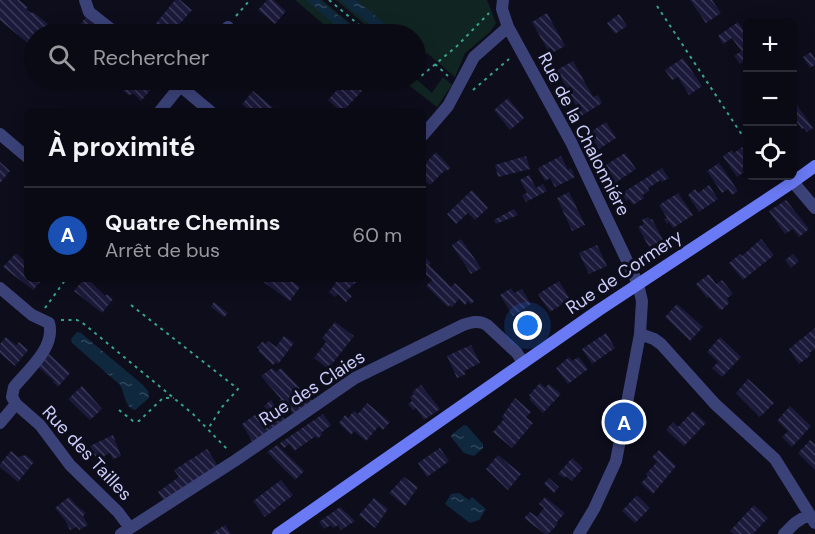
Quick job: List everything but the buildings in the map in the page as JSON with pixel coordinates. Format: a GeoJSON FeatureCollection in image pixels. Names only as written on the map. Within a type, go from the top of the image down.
{"type":"FeatureCollection","features":[{"type":"Feature","properties":{"kind":"main road","name":"Rue de Cormery"},"geometry":{"type":"LineString","coordinates":[[278,534],[638,284],[815,166]]}},
{"type":"Feature","properties":{"kind":"street"},"geometry":{"type":"LineString","coordinates":[[85,0],[89,12],[104,24]]}},
{"type":"Feature","properties":{"kind":"street","name":"Rue de la Chalonniére"},"geometry":{"type":"LineString","coordinates":[[498,4],[508,27],[571,142],[638,284],[642,301],[640,334],[616,460],[594,509],[579,534]]}},
{"type":"Feature","properties":{"kind":"street"},"geometry":{"type":"LineString","coordinates":[[426,132],[448,106],[474,57],[508,27]]}},
{"type":"Feature","properties":{"kind":"street"},"geometry":{"type":"LineString","coordinates":[[162,108],[173,90]]}},
{"type":"Feature","properties":{"kind":"street"},"geometry":{"type":"LineString","coordinates":[[188,90],[207,108]]}},
{"type":"Feature","properties":{"kind":"street"},"geometry":{"type":"LineString","coordinates":[[0,134],[24,154]]}},
{"type":"Feature","properties":{"kind":"street"},"geometry":{"type":"LineString","coordinates":[[793,182],[815,208]]}},
{"type":"Feature","properties":{"kind":"street"},"geometry":{"type":"LineString","coordinates":[[0,288],[32,315],[44,321]]}},
{"type":"Feature","properties":{"kind":"street","name":"Rue des Tailles"},"geometry":{"type":"LineString","coordinates":[[44,321],[51,335],[46,348],[14,387],[12,397],[16,404],[40,425],[70,465],[118,512],[125,531]]}},
{"type":"Feature","properties":{"kind":"street","name":"Rue des Claies"},"geometry":{"type":"LineString","coordinates":[[125,531],[236,460],[361,374],[463,325],[482,321],[517,353],[523,363]]}},
{"type":"Feature","properties":{"kind":"street"},"geometry":{"type":"LineString","coordinates":[[640,334],[661,344],[715,404],[775,459],[812,518],[795,523],[784,534]]}},
{"type":"Feature","properties":{"kind":"street","name":"Rue des Tailles"},"geometry":{"type":"LineString","coordinates":[[0,423],[16,404]]}},
{"type":"Feature","properties":{"kind":"path"},"geometry":{"type":"LineString","coordinates":[[231,24],[250,0]]}},
{"type":"Feature","properties":{"kind":"path"},"geometry":{"type":"LineString","coordinates":[[328,0],[357,24]]}},
{"type":"Feature","properties":{"kind":"path"},"geometry":{"type":"LineString","coordinates":[[426,72],[457,46],[498,4]]}},
{"type":"Feature","properties":{"kind":"path"},"geometry":{"type":"LineString","coordinates":[[657,6],[743,138]]}},
{"type":"Feature","properties":{"kind":"path"},"geometry":{"type":"LineString","coordinates":[[64,282],[53,296],[44,321],[64,319],[77,320],[84,324],[174,398],[208,429],[236,460]]}},
{"type":"Feature","properties":{"kind":"path"},"geometry":{"type":"LineString","coordinates":[[131,304],[238,389],[222,407],[208,429]]}},
{"type":"Feature","properties":{"kind":"path"},"geometry":{"type":"LineString","coordinates":[[119,410],[133,421],[139,421],[163,398],[174,398]]}},
{"type":"Feature","properties":{"kind":"green space"},"geometry":{"type":"Polygon","coordinates":[[[295,0],[322,0],[351,24],[323,24],[295,0]]]}},
{"type":"Feature","properties":{"kind":"green space"},"geometry":{"type":"Polygon","coordinates":[[[336,0],[487,0],[496,23],[490,32],[465,53],[455,77],[426,54],[426,24],[364,24],[336,0]]]}},
{"type":"Feature","properties":{"kind":"green space"},"geometry":{"type":"Polygon","coordinates":[[[443,77],[452,85],[437,107],[415,90],[426,90],[426,88],[432,93],[443,77]]]}},
{"type":"Feature","properties":{"kind":"water"},"geometry":{"type":"Polygon","coordinates":[[[306,0],[320,0],[348,24],[334,24],[306,0]]]}},
{"type":"Feature","properties":{"kind":"water"},"geometry":{"type":"Polygon","coordinates":[[[340,0],[356,0],[386,24],[369,24],[340,0]]]}},
{"type":"Feature","properties":{"kind":"water"},"geometry":{"type":"Polygon","coordinates":[[[77,332],[143,385],[148,391],[149,398],[135,410],[128,406],[118,383],[72,343],[71,339],[77,332]]]}},
{"type":"Feature","properties":{"kind":"water"},"geometry":{"type":"Polygon","coordinates":[[[464,425],[483,444],[483,448],[474,456],[464,453],[451,437],[464,425]]]}},
{"type":"Feature","properties":{"kind":"water"},"geometry":{"type":"Polygon","coordinates":[[[459,493],[469,500],[472,497],[486,509],[479,520],[470,523],[445,504],[451,494],[459,493]]]}},
{"type":"Feature","properties":{"kind":"place","name":"Quatre Chemins"},"geometry":{"type":"Point","coordinates":[624,422]}}]}
